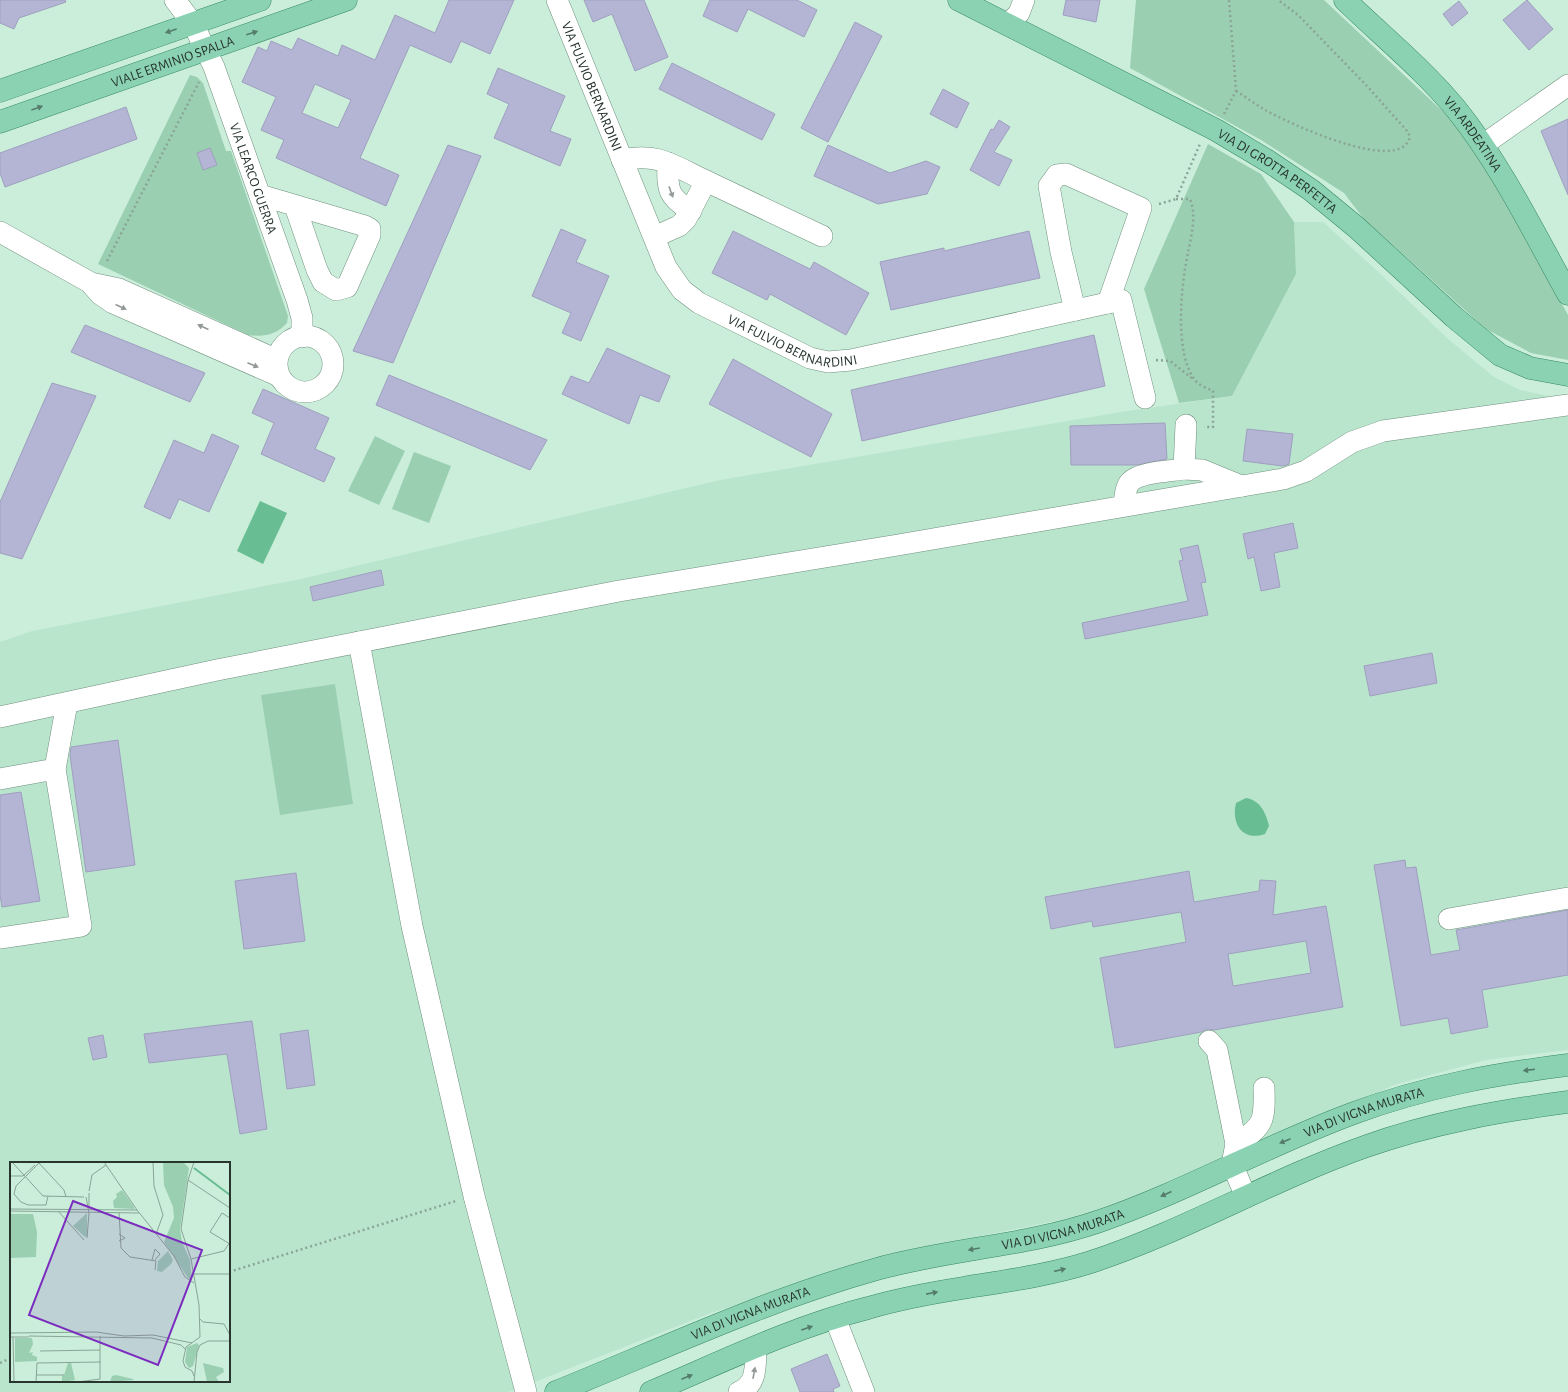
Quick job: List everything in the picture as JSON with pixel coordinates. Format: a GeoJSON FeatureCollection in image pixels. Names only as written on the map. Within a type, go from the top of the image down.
{"type":"FeatureCollection","features":[{"type":"Feature","properties":{"kind":"main road","name":"VIALE ERMINIO SPALLA"},"geometry":{"type":"LineString","coordinates":[[0,91],[260,0]]}},
{"type":"Feature","properties":{"kind":"main road","name":"VIALE ERMINIO SPALLA"},"geometry":{"type":"LineString","coordinates":[[0,122],[205,48],[346,0]]}},
{"type":"Feature","properties":{"kind":"main road","name":"VIA DI GROTTA PERFETTA"},"geometry":{"type":"LineString","coordinates":[[959,0],[1212,128],[1268,161],[1315,193],[1383,250],[1454,317],[1500,355],[1530,368],[1568,375]]}},
{"type":"Feature","properties":{"kind":"main road","name":"VIA ARDEATINA"},"geometry":{"type":"LineString","coordinates":[[1345,0],[1433,84],[1455,108],[1483,145],[1568,293]]}},
{"type":"Feature","properties":{"kind":"main road","name":"VIA DI VIGNA MURATA"},"geometry":{"type":"LineString","coordinates":[[556,1392],[725,1322],[816,1288],[903,1262],[1027,1240],[1077,1228],[1120,1213],[1234,1154],[1406,1096],[1494,1075],[1568,1065]]}},
{"type":"Feature","properties":{"kind":"main road"},"geometry":{"type":"LineString","coordinates":[[651,1392],[756,1348],[834,1318],[868,1307],[914,1297],[1042,1274],[1079,1265],[1144,1242],[1346,1154],[1400,1136],[1481,1115],[1568,1102]]}},
{"type":"Feature","properties":{"kind":"street","name":"VIA LEARCO GUERRA"},"geometry":{"type":"LineString","coordinates":[[174,0],[193,24],[214,67],[298,304],[302,318],[302,337]]}},
{"type":"Feature","properties":{"kind":"street","name":"VIA LEARCO GUERRA"},"geometry":{"type":"LineString","coordinates":[[193,0],[195,10],[193,24]]}},
{"type":"Feature","properties":{"kind":"street","name":"VIA FULVIO BERNARDINI"},"geometry":{"type":"LineString","coordinates":[[557,0],[622,160],[673,279],[682,290],[699,303],[810,358],[828,362],[851,360],[1121,300],[1145,398]]}},
{"type":"Feature","properties":{"kind":"street"},"geometry":{"type":"LineString","coordinates":[[1008,25],[1019,13],[1024,0]]}},
{"type":"Feature","properties":{"kind":"street"},"geometry":{"type":"LineString","coordinates":[[1483,145],[1568,84]]}},
{"type":"Feature","properties":{"kind":"street"},"geometry":{"type":"LineString","coordinates":[[622,160],[649,157],[668,163],[822,236]]}},
{"type":"Feature","properties":{"kind":"street"},"geometry":{"type":"LineString","coordinates":[[668,163],[668,185],[672,196],[676,202],[691,211]]}},
{"type":"Feature","properties":{"kind":"street"},"geometry":{"type":"LineString","coordinates":[[1075,310],[1061,252],[1049,186],[1057,175],[1066,174],[1141,208],[1108,303]]}},
{"type":"Feature","properties":{"kind":"street"},"geometry":{"type":"LineString","coordinates":[[654,236],[678,226],[691,211],[706,181]]}},
{"type":"Feature","properties":{"kind":"street"},"geometry":{"type":"LineString","coordinates":[[260,195],[295,206]]}},
{"type":"Feature","properties":{"kind":"street"},"geometry":{"type":"LineString","coordinates":[[0,232],[91,282],[119,289],[225,345],[278,368],[291,388],[299,392],[317,390],[330,377],[332,360],[330,351],[316,339],[302,337],[291,340],[284,345],[278,368]]}},
{"type":"Feature","properties":{"kind":"street"},"geometry":{"type":"LineString","coordinates":[[0,717],[217,670],[620,591],[898,545],[1297,475],[1320,463],[1352,442],[1383,431],[1568,405]]}},
{"type":"Feature","properties":{"kind":"street"},"geometry":{"type":"LineString","coordinates":[[1184,469],[1186,425]]}},
{"type":"Feature","properties":{"kind":"street"},"geometry":{"type":"LineString","coordinates":[[1124,505],[1125,491],[1130,481],[1144,475],[1184,469],[1209,472],[1240,486]]}},
{"type":"Feature","properties":{"kind":"street"},"geometry":{"type":"LineString","coordinates":[[360,642],[412,926],[474,1196],[526,1392]]}},
{"type":"Feature","properties":{"kind":"street"},"geometry":{"type":"LineString","coordinates":[[0,938],[81,926],[55,769],[67,703]]}},
{"type":"Feature","properties":{"kind":"street"},"geometry":{"type":"LineString","coordinates":[[0,779],[55,769]]}},
{"type":"Feature","properties":{"kind":"street"},"geometry":{"type":"LineString","coordinates":[[1449,919],[1568,898]]}},
{"type":"Feature","properties":{"kind":"street"},"geometry":{"type":"LineString","coordinates":[[1209,1041],[1217,1050],[1234,1154],[1246,1197]]}},
{"type":"Feature","properties":{"kind":"street"},"geometry":{"type":"LineString","coordinates":[[1234,1154],[1255,1131],[1261,1122],[1264,1112],[1264,1088]]}},
{"type":"Feature","properties":{"kind":"street"},"geometry":{"type":"LineString","coordinates":[[834,1318],[864,1392]]}},
{"type":"Feature","properties":{"kind":"street"},"geometry":{"type":"LineString","coordinates":[[739,1392],[750,1386],[753,1381],[756,1348]]}},
{"type":"Feature","properties":{"kind":"path"},"geometry":{"type":"LineString","coordinates":[[1176,199],[1212,128],[1236,91],[1229,0]]}},
{"type":"Feature","properties":{"kind":"path"},"geometry":{"type":"LineString","coordinates":[[1236,91],[1265,110],[1358,148],[1393,151],[1401,149],[1409,142],[1410,137],[1408,132],[1367,86],[1298,15],[1278,0]]}},
{"type":"Feature","properties":{"kind":"path"},"geometry":{"type":"LineString","coordinates":[[107,261],[201,79]]}},
{"type":"Feature","properties":{"kind":"path"},"geometry":{"type":"LineString","coordinates":[[1141,208],[1176,199],[1190,199],[1193,206],[1192,239],[1181,293],[1182,344],[1186,364],[1195,381]]}},
{"type":"Feature","properties":{"kind":"path"},"geometry":{"type":"LineString","coordinates":[[1156,360],[1170,361],[1195,381],[1213,392],[1213,427],[1186,425]]}},
{"type":"Feature","properties":{"kind":"path"},"geometry":{"type":"LineString","coordinates":[[230,1272],[474,1196]]}},
{"type":"Feature","properties":{"kind":"path"},"geometry":{"type":"LineString","coordinates":[[0,1363],[10,1358]]}},
{"type":"Feature","properties":{"kind":"shaded area"},"geometry":{"type":"Polygon","coordinates":[[[1136,0],[1324,0],[1453,121],[1477,151],[1568,315],[1568,360],[1531,353],[1486,329],[1363,218],[1344,193],[1261,140],[1130,68],[1136,0]]]}},
{"type":"Feature","properties":{"kind":"shaded area"},"geometry":{"type":"Polygon","coordinates":[[[190,75],[197,77],[203,83],[226,151],[231,151],[288,316],[287,323],[274,333],[259,336],[248,335],[98,264],[190,75]]]}},
{"type":"Feature","properties":{"kind":"shaded area"},"geometry":{"type":"Polygon","coordinates":[[[1208,144],[1261,174],[1294,222],[1296,274],[1232,396],[1179,403],[1144,289],[1208,144]]]}},
{"type":"Feature","properties":{"kind":"shaded area"},"geometry":{"type":"Polygon","coordinates":[[[1294,222],[1323,222],[1372,266],[1447,338],[1494,377],[1520,390],[1558,398],[1568,397],[1568,1050],[1486,1060],[1394,1085],[1291,1132],[1100,1212],[891,1254],[711,1313],[509,1392],[0,1392],[0,642],[32,631],[301,579],[720,480],[1121,412],[1232,396],[1296,274],[1294,222]]]}},
{"type":"Feature","properties":{"kind":"shaded area"},"geometry":{"type":"Polygon","coordinates":[[[375,436],[405,451],[379,505],[348,491],[375,436]]]}},
{"type":"Feature","properties":{"kind":"shaded area"},"geometry":{"type":"Polygon","coordinates":[[[414,452],[451,466],[429,523],[392,509],[414,452]]]}},
{"type":"Feature","properties":{"kind":"shaded area"},"geometry":{"type":"Polygon","coordinates":[[[260,501],[287,513],[263,564],[237,551],[260,501]]]}},
{"type":"Feature","properties":{"kind":"shaded area"},"geometry":{"type":"Polygon","coordinates":[[[335,684],[353,804],[280,815],[261,695],[335,684]]]}},
{"type":"Feature","properties":{"kind":"shaded area"},"geometry":{"type":"Polygon","coordinates":[[[1246,798],[1255,801],[1262,808],[1269,826],[1265,834],[1257,836],[1244,833],[1237,824],[1235,817],[1236,803],[1246,798]]]}},
{"type":"Feature","properties":{"kind":"building"},"geometry":{"type":"Polygon","coordinates":[[[0,0],[65,0],[66,2],[19,18],[14,29],[0,23],[0,0]]]}},
{"type":"Feature","properties":{"kind":"building"},"geometry":{"type":"Polygon","coordinates":[[[449,0],[514,0],[490,54],[461,41],[451,63],[410,45],[360,158],[399,175],[386,206],[276,158],[284,140],[261,130],[276,97],[242,82],[258,47],[267,51],[271,41],[292,50],[298,38],[338,56],[342,45],[375,60],[395,15],[435,33],[449,0]],[[315,84],[302,113],[338,128],[351,100],[315,84]]]}},
{"type":"Feature","properties":{"kind":"building"},"geometry":{"type":"Polygon","coordinates":[[[584,0],[644,0],[668,57],[635,71],[612,14],[593,22],[584,0]]]}},
{"type":"Feature","properties":{"kind":"building"},"geometry":{"type":"Polygon","coordinates":[[[710,0],[797,0],[817,10],[804,37],[748,9],[737,32],[703,16],[710,0]]]}},
{"type":"Feature","properties":{"kind":"building"},"geometry":{"type":"Polygon","coordinates":[[[1066,0],[1100,0],[1096,22],[1063,15],[1066,0]]]}},
{"type":"Feature","properties":{"kind":"building"},"geometry":{"type":"Polygon","coordinates":[[[1527,0],[1553,29],[1529,50],[1503,20],[1527,0]]]}},
{"type":"Feature","properties":{"kind":"building"},"geometry":{"type":"Polygon","coordinates":[[[1459,1],[1468,13],[1452,26],[1443,14],[1459,1]]]}},
{"type":"Feature","properties":{"kind":"building"},"geometry":{"type":"Polygon","coordinates":[[[855,22],[882,36],[828,142],[801,128],[855,22]]]}},
{"type":"Feature","properties":{"kind":"building"},"geometry":{"type":"Polygon","coordinates":[[[672,63],[775,114],[762,140],[659,89],[672,63]]]}},
{"type":"Feature","properties":{"kind":"building"},"geometry":{"type":"Polygon","coordinates":[[[498,68],[565,96],[550,131],[571,139],[560,166],[494,138],[509,104],[487,94],[498,68]]]}},
{"type":"Feature","properties":{"kind":"building"},"geometry":{"type":"Polygon","coordinates":[[[943,89],[969,103],[957,128],[930,114],[943,89]]]}},
{"type":"Feature","properties":{"kind":"building"},"geometry":{"type":"Polygon","coordinates":[[[126,107],[137,139],[5,187],[0,173],[0,153],[126,107]]]}},
{"type":"Feature","properties":{"kind":"building"},"geometry":{"type":"Polygon","coordinates":[[[1568,119],[1568,195],[1541,131],[1568,119]]]}},
{"type":"Feature","properties":{"kind":"building"},"geometry":{"type":"Polygon","coordinates":[[[999,120],[1010,127],[994,152],[1012,160],[999,186],[970,170],[991,129],[993,130],[999,120]]]}},
{"type":"Feature","properties":{"kind":"building"},"geometry":{"type":"Polygon","coordinates":[[[448,145],[481,156],[393,363],[353,351],[448,145]]]}},
{"type":"Feature","properties":{"kind":"building"},"geometry":{"type":"Polygon","coordinates":[[[828,145],[890,173],[926,161],[940,167],[927,194],[878,204],[814,176],[828,145]]]}},
{"type":"Feature","properties":{"kind":"building"},"geometry":{"type":"Polygon","coordinates":[[[210,148],[217,165],[203,170],[197,153],[210,148]]]}},
{"type":"Feature","properties":{"kind":"building"},"geometry":{"type":"Polygon","coordinates":[[[561,229],[586,240],[576,262],[609,276],[581,341],[562,333],[571,313],[532,296],[561,229]]]}},
{"type":"Feature","properties":{"kind":"building"},"geometry":{"type":"Polygon","coordinates":[[[733,231],[810,269],[814,262],[869,293],[846,335],[770,294],[767,300],[712,273],[733,231]]]}},
{"type":"Feature","properties":{"kind":"building"},"geometry":{"type":"Polygon","coordinates":[[[1029,231],[1040,278],[891,310],[880,262],[944,248],[944,251],[1029,231]]]}},
{"type":"Feature","properties":{"kind":"building"},"geometry":{"type":"Polygon","coordinates":[[[85,325],[205,373],[190,402],[71,352],[85,325]]]}},
{"type":"Feature","properties":{"kind":"building"},"geometry":{"type":"Polygon","coordinates":[[[1094,335],[1105,386],[862,441],[851,390],[1094,335]]]}},
{"type":"Feature","properties":{"kind":"building"},"geometry":{"type":"Polygon","coordinates":[[[607,348],[670,376],[659,402],[640,395],[629,424],[562,394],[571,376],[589,383],[607,348]]]}},
{"type":"Feature","properties":{"kind":"building"},"geometry":{"type":"Polygon","coordinates":[[[733,359],[832,414],[811,457],[709,404],[733,359]]]}},
{"type":"Feature","properties":{"kind":"building"},"geometry":{"type":"Polygon","coordinates":[[[389,375],[547,440],[530,470],[376,405],[389,375]]]}},
{"type":"Feature","properties":{"kind":"building"},"geometry":{"type":"Polygon","coordinates":[[[52,383],[96,396],[22,559],[0,553],[0,502],[52,383]]]}},
{"type":"Feature","properties":{"kind":"building"},"geometry":{"type":"Polygon","coordinates":[[[263,389],[329,418],[315,449],[335,458],[324,482],[261,454],[274,423],[252,413],[263,389]]]}},
{"type":"Feature","properties":{"kind":"building"},"geometry":{"type":"Polygon","coordinates":[[[1165,423],[1167,459],[1137,465],[1071,465],[1070,426],[1165,423]]]}},
{"type":"Feature","properties":{"kind":"building"},"geometry":{"type":"Polygon","coordinates":[[[1247,429],[1293,434],[1289,464],[1283,466],[1243,461],[1247,429]]]}},
{"type":"Feature","properties":{"kind":"building"},"geometry":{"type":"Polygon","coordinates":[[[212,434],[239,446],[209,512],[179,499],[170,519],[144,507],[174,440],[204,453],[212,434]]]}},
{"type":"Feature","properties":{"kind":"building"},"geometry":{"type":"Polygon","coordinates":[[[1293,523],[1298,548],[1274,553],[1280,587],[1261,591],[1254,557],[1248,559],[1243,534],[1293,523]]]}},
{"type":"Feature","properties":{"kind":"building"},"geometry":{"type":"Polygon","coordinates":[[[1198,545],[1206,582],[1201,583],[1208,615],[1085,639],[1082,623],[1188,601],[1179,561],[1183,560],[1180,549],[1198,545]]]}},
{"type":"Feature","properties":{"kind":"building"},"geometry":{"type":"Polygon","coordinates":[[[381,570],[384,585],[313,601],[310,587],[381,570]]]}},
{"type":"Feature","properties":{"kind":"building"},"geometry":{"type":"Polygon","coordinates":[[[1432,653],[1437,683],[1370,696],[1364,666],[1432,653]]]}},
{"type":"Feature","properties":{"kind":"building"},"geometry":{"type":"Polygon","coordinates":[[[118,740],[135,865],[86,872],[70,755],[71,747],[118,740]]]}},
{"type":"Feature","properties":{"kind":"building"},"geometry":{"type":"Polygon","coordinates":[[[21,792],[40,901],[2,907],[0,895],[0,795],[21,792]]]}},
{"type":"Feature","properties":{"kind":"building"},"geometry":{"type":"Polygon","coordinates":[[[1405,860],[1406,868],[1416,867],[1431,955],[1460,950],[1456,930],[1568,910],[1568,975],[1482,990],[1488,1027],[1451,1034],[1448,1018],[1401,1026],[1374,865],[1405,860]]]}},
{"type":"Feature","properties":{"kind":"building"},"geometry":{"type":"Polygon","coordinates":[[[1189,871],[1194,902],[1259,891],[1260,880],[1276,881],[1273,915],[1326,906],[1343,1007],[1214,1030],[1207,1029],[1201,1032],[1115,1048],[1100,958],[1186,942],[1181,912],[1093,927],[1092,921],[1051,929],[1045,897],[1189,871]],[[1306,941],[1228,954],[1233,986],[1311,973],[1306,941]]]}},
{"type":"Feature","properties":{"kind":"building"},"geometry":{"type":"Polygon","coordinates":[[[296,873],[305,941],[244,949],[235,881],[296,873]]]}},
{"type":"Feature","properties":{"kind":"building"},"geometry":{"type":"Polygon","coordinates":[[[252,1021],[267,1129],[240,1134],[227,1054],[149,1063],[144,1034],[252,1021]]]}},
{"type":"Feature","properties":{"kind":"building"},"geometry":{"type":"Polygon","coordinates":[[[308,1030],[315,1085],[287,1089],[280,1034],[308,1030]]]}},
{"type":"Feature","properties":{"kind":"building"},"geometry":{"type":"Polygon","coordinates":[[[103,1035],[107,1057],[93,1060],[88,1038],[103,1035]]]}},
{"type":"Feature","properties":{"kind":"building"},"geometry":{"type":"Polygon","coordinates":[[[827,1354],[840,1386],[833,1389],[834,1392],[800,1392],[791,1369],[827,1354]]]}}]}
